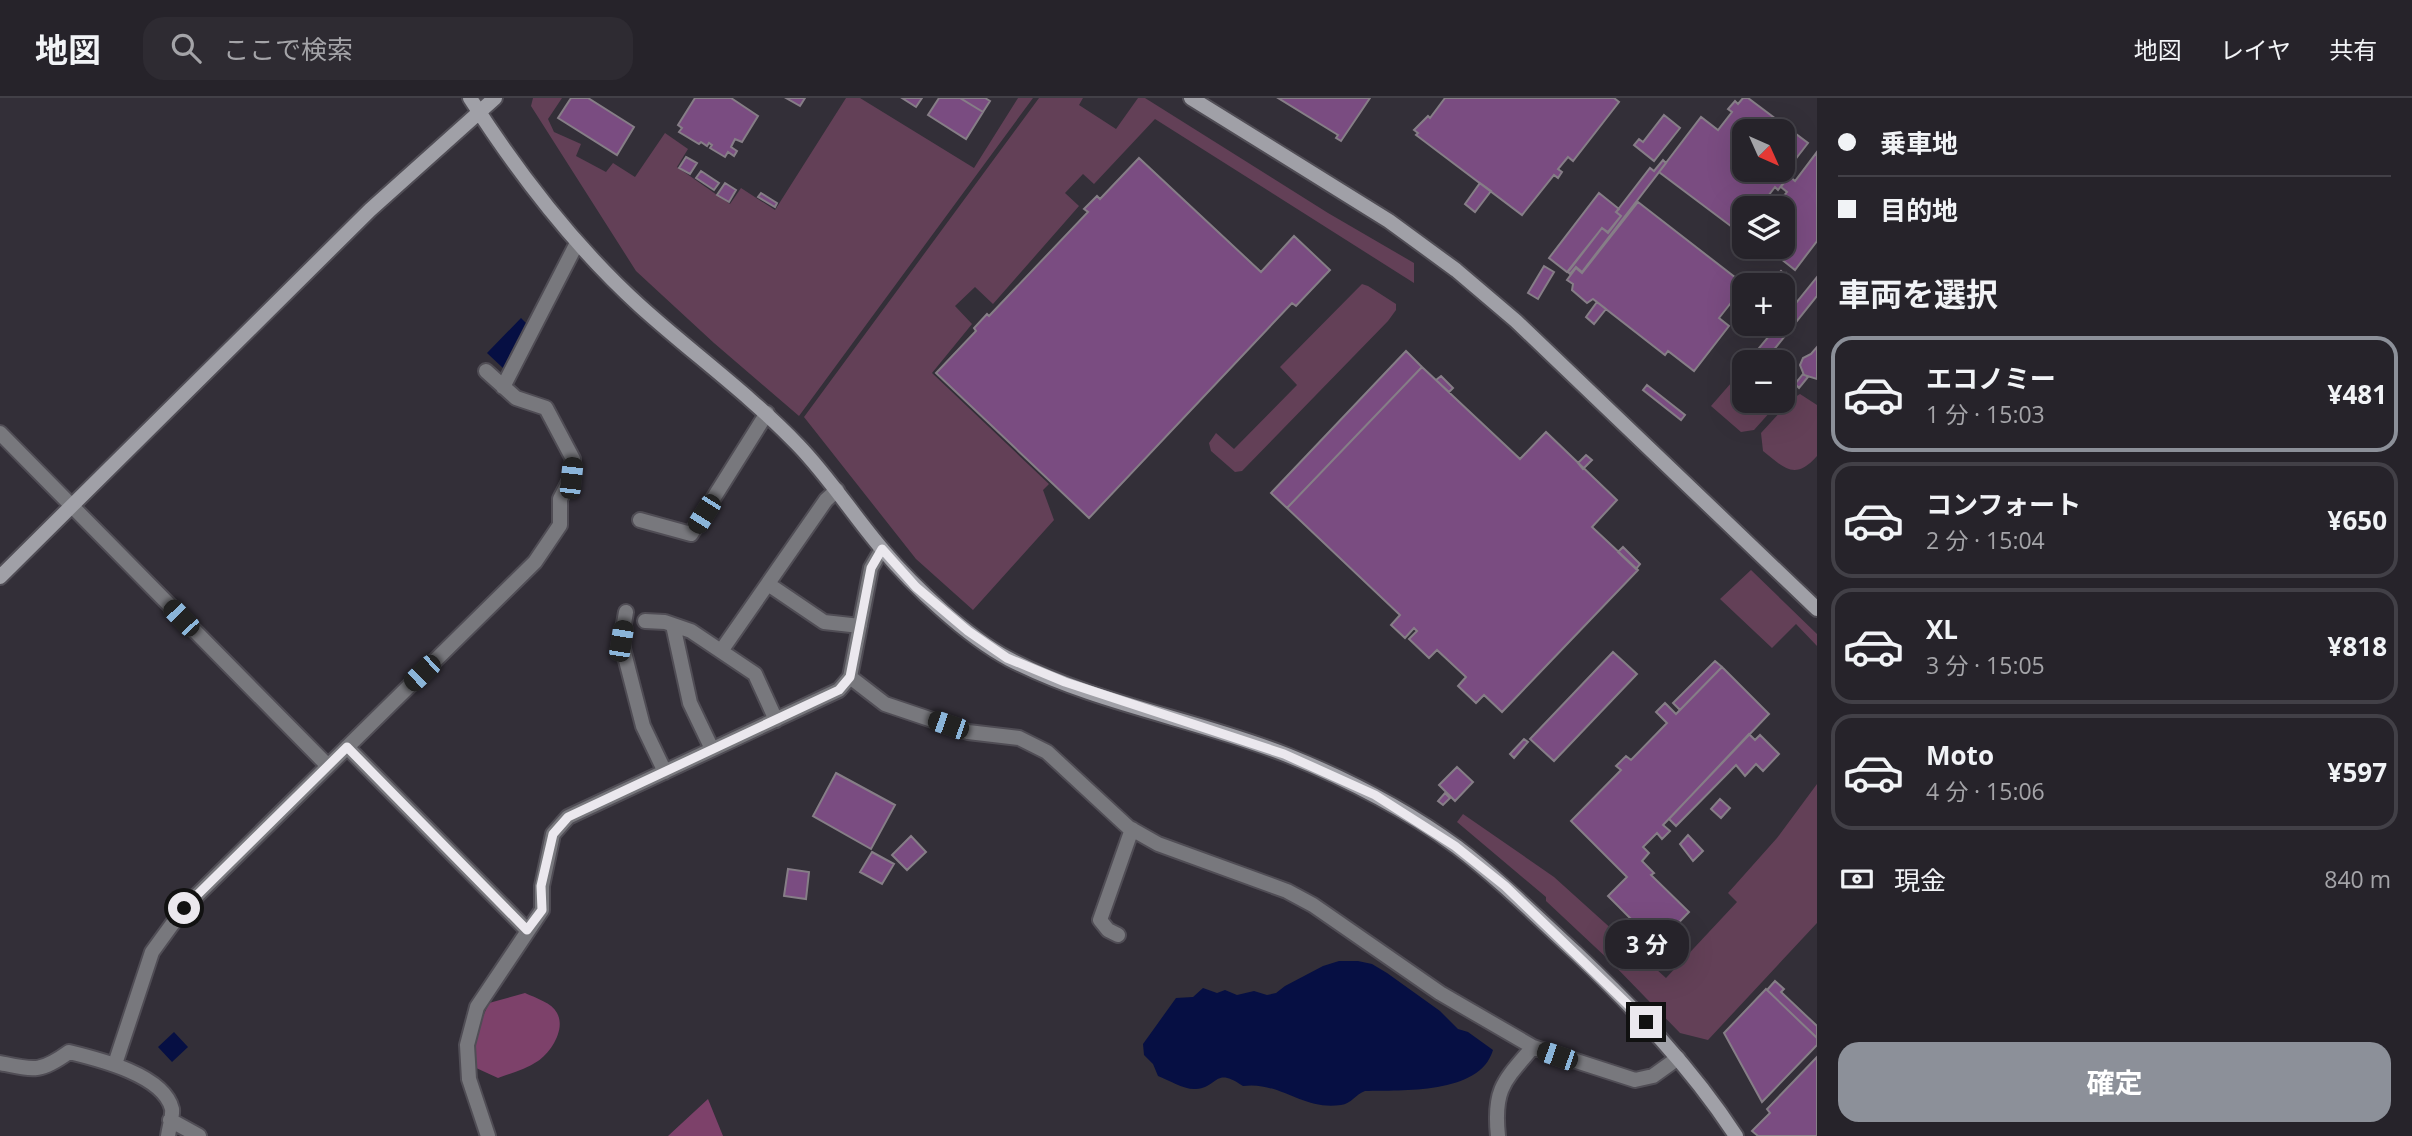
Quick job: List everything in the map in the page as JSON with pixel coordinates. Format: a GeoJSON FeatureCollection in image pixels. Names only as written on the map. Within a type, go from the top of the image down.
{"type":"FeatureCollection","features":[{"type":"Feature","properties":{"kind":"street"},"geometry":{"type":"LineString","coordinates":[[470,98],[533,187],[578,243],[638,304],[767,413],[818,466],[882,549],[916,587],[968,631],[1007,658],[1065,682],[1284,754],[1375,795],[1444,839],[1505,886],[1629,1004],[1712,1099],[1736,1136]]}},
{"type":"Feature","properties":{"kind":"street"},"geometry":{"type":"LineString","coordinates":[[0,577],[370,210],[495,98]]}},
{"type":"Feature","properties":{"kind":"street"},"geometry":{"type":"LineString","coordinates":[[1191,98],[1389,221],[1456,270],[1516,321],[1817,609]]}},
{"type":"Feature","properties":{"kind":"street"},"geometry":{"type":"LineString","coordinates":[[503,387],[578,243]]}},
{"type":"Feature","properties":{"kind":"street"},"geometry":{"type":"LineString","coordinates":[[115,1064],[152,952],[184,908],[534,562],[560,525],[560,499],[571,478],[573,459],[546,408],[516,398],[486,371]]}},
{"type":"Feature","properties":{"kind":"street"},"geometry":{"type":"LineString","coordinates":[[640,520],[691,534],[767,413]]}},
{"type":"Feature","properties":{"kind":"street"},"geometry":{"type":"LineString","coordinates":[[0,433],[328,766]]}},
{"type":"Feature","properties":{"kind":"street"},"geometry":{"type":"LineString","coordinates":[[721,651],[826,500],[837,490]]}},
{"type":"Feature","properties":{"kind":"street"},"geometry":{"type":"LineString","coordinates":[[488,1136],[469,1079],[467,1045],[477,1007],[542,910],[541,886],[553,834],[568,817],[839,690],[850,677],[871,568],[882,549]]}},
{"type":"Feature","properties":{"kind":"street"},"geometry":{"type":"LineString","coordinates":[[768,584],[824,622],[860,626]]}},
{"type":"Feature","properties":{"kind":"street"},"geometry":{"type":"LineString","coordinates":[[626,612],[621,641],[643,726],[665,772]]}},
{"type":"Feature","properties":{"kind":"street"},"geometry":{"type":"LineString","coordinates":[[645,621],[691,631],[755,674],[776,720]]}},
{"type":"Feature","properties":{"kind":"street"},"geometry":{"type":"LineString","coordinates":[[673,625],[690,703],[712,749]]}},
{"type":"Feature","properties":{"kind":"street"},"geometry":{"type":"LineString","coordinates":[[850,677],[886,704],[968,732],[1019,738],[1047,752],[1101,804],[1132,829],[1158,844],[1287,891],[1313,905],[1440,993],[1533,1047],[1635,1080],[1653,1076],[1678,1058]]}},
{"type":"Feature","properties":{"kind":"street"},"geometry":{"type":"LineString","coordinates":[[347,747],[527,930]]}},
{"type":"Feature","properties":{"kind":"street"},"geometry":{"type":"LineString","coordinates":[[1118,935],[1108,930],[1100,920],[1132,829]]}},
{"type":"Feature","properties":{"kind":"street"},"geometry":{"type":"LineString","coordinates":[[1497,1136],[1495,1112],[1500,1089],[1533,1047]]}},
{"type":"Feature","properties":{"kind":"street"},"geometry":{"type":"LineString","coordinates":[[0,1063],[27,1068],[48,1066],[69,1052],[115,1064],[160,1088],[172,1109],[168,1136]]}},
{"type":"Feature","properties":{"kind":"street"},"geometry":{"type":"LineString","coordinates":[[170,1120],[199,1136]]}},
{"type":"Feature","properties":{"kind":"shaded area"},"geometry":{"type":"Polygon","coordinates":[[[533,98],[562,98],[548,119],[554,132],[581,144],[576,156],[606,172],[613,163],[635,177],[665,133],[688,149],[677,167],[730,204],[741,188],[775,210],[846,98],[860,98],[974,168],[1018,98],[1033,98],[799,416],[636,271],[531,106],[533,98]]]}},
{"type":"Feature","properties":{"kind":"shaded area"},"geometry":{"type":"Polygon","coordinates":[[[1039,98],[1083,98],[1079,105],[1116,129],[1138,98],[1145,98],[1328,213],[1414,263],[1414,283],[1155,119],[1094,184],[1083,174],[1065,193],[1079,206],[993,304],[975,287],[955,306],[972,324],[932,373],[1049,484],[1043,490],[1054,520],[973,610],[916,559],[804,417],[1039,98]]]}},
{"type":"Feature","properties":{"kind":"shaded area"},"geometry":{"type":"Polygon","coordinates":[[[1362,284],[1396,304],[1396,310],[1242,471],[1235,472],[1211,451],[1209,443],[1216,433],[1234,449],[1297,385],[1280,367],[1362,284]]]}},
{"type":"Feature","properties":{"kind":"shaded area"},"geometry":{"type":"Polygon","coordinates":[[[521,318],[527,324],[504,369],[487,353],[521,318]]]}},
{"type":"Feature","properties":{"kind":"shaded area"},"geometry":{"type":"Polygon","coordinates":[[[1732,382],[1732,413],[1769,413],[1754,430],[1741,432],[1711,406],[1732,382]]]}},
{"type":"Feature","properties":{"kind":"shaded area"},"geometry":{"type":"Polygon","coordinates":[[[1800,394],[1817,405],[1817,456],[1809,464],[1796,470],[1784,467],[1763,451],[1761,433],[1779,413],[1795,413],[1795,397],[1800,394]]]}},
{"type":"Feature","properties":{"kind":"shaded area"},"geometry":{"type":"Polygon","coordinates":[[[1751,570],[1817,634],[1817,646],[1796,624],[1772,648],[1720,599],[1751,570]]]}},
{"type":"Feature","properties":{"kind":"shaded area"},"geometry":{"type":"Polygon","coordinates":[[[1817,784],[1817,923],[1708,1040],[1680,1033],[1610,961],[1546,901],[1546,897],[1457,822],[1463,814],[1554,877],[1666,978],[1737,902],[1728,893],[1777,838],[1817,784]]]}},
{"type":"Feature","properties":{"kind":"shaded area"},"geometry":{"type":"Polygon","coordinates":[[[1339,961],[1372,964],[1387,973],[1440,1011],[1458,1029],[1468,1032],[1493,1050],[1485,1065],[1473,1075],[1438,1087],[1365,1091],[1345,1104],[1327,1106],[1269,1088],[1243,1086],[1227,1078],[1217,1079],[1196,1089],[1187,1088],[1158,1076],[1153,1064],[1144,1055],[1143,1044],[1176,998],[1193,997],[1203,988],[1217,993],[1225,990],[1237,995],[1254,991],[1267,995],[1276,993],[1323,966],[1339,961]]]}},
{"type":"Feature","properties":{"kind":"shaded area"},"geometry":{"type":"Polygon","coordinates":[[[525,993],[555,1009],[560,1026],[552,1046],[533,1064],[498,1078],[474,1067],[475,1034],[489,1003],[525,993]]]}},
{"type":"Feature","properties":{"kind":"shaded area"},"geometry":{"type":"Polygon","coordinates":[[[174,1032],[188,1047],[172,1062],[158,1047],[174,1032]]]}},
{"type":"Feature","properties":{"kind":"shaded area"},"geometry":{"type":"Polygon","coordinates":[[[708,1099],[723,1136],[668,1136],[708,1099]]]}},
{"type":"Feature","properties":{"kind":"building"},"geometry":{"type":"Polygon","coordinates":[[[571,98],[588,98],[634,127],[617,155],[558,118],[571,98]]]}},
{"type":"Feature","properties":{"kind":"building"},"geometry":{"type":"Polygon","coordinates":[[[695,98],[731,98],[758,116],[742,142],[735,139],[731,147],[737,151],[734,156],[728,152],[725,157],[710,148],[712,145],[709,143],[707,146],[701,142],[699,144],[679,132],[682,128],[678,125],[695,98]]]}},
{"type":"Feature","properties":{"kind":"building"},"geometry":{"type":"Polygon","coordinates":[[[786,98],[805,98],[800,106],[786,98]]]}},
{"type":"Feature","properties":{"kind":"building"},"geometry":{"type":"Polygon","coordinates":[[[902,98],[922,98],[916,107],[902,98]]]}},
{"type":"Feature","properties":{"kind":"building"},"geometry":{"type":"Polygon","coordinates":[[[939,98],[960,98],[983,112],[966,139],[928,115],[939,98]]]}},
{"type":"Feature","properties":{"kind":"building"},"geometry":{"type":"Polygon","coordinates":[[[960,98],[985,98],[990,101],[983,112],[960,98]]]}},
{"type":"Feature","properties":{"kind":"building"},"geometry":{"type":"Polygon","coordinates":[[[1278,98],[1370,98],[1341,141],[1336,138],[1338,135],[1278,98]]]}},
{"type":"Feature","properties":{"kind":"building"},"geometry":{"type":"Polygon","coordinates":[[[1445,98],[1614,98],[1619,102],[1573,161],[1568,157],[1558,169],[1562,172],[1558,178],[1554,175],[1522,215],[1416,135],[1418,133],[1414,130],[1428,116],[1430,118],[1445,98]]]}},
{"type":"Feature","properties":{"kind":"building"},"geometry":{"type":"Polygon","coordinates":[[[1743,98],[1748,98],[1776,119],[1732,119],[1732,182],[1784,182],[1778,190],[1775,187],[1768,196],[1732,196],[1732,227],[1659,172],[1701,117],[1718,130],[1732,112],[1728,109],[1735,101],[1738,104],[1743,98]]]}},
{"type":"Feature","properties":{"kind":"building"},"geometry":{"type":"Polygon","coordinates":[[[1664,115],[1680,128],[1654,161],[1634,145],[1639,139],[1643,142],[1664,115]]]}},
{"type":"Feature","properties":{"kind":"building"},"geometry":{"type":"Polygon","coordinates":[[[1796,134],[1808,143],[1796,159],[1796,134]]]}},
{"type":"Feature","properties":{"kind":"building"},"geometry":{"type":"Polygon","coordinates":[[[1817,152],[1817,241],[1795,270],[1781,259],[1795,259],[1795,196],[1784,196],[1787,192],[1781,187],[1785,182],[1796,182],[1817,152]]]}},
{"type":"Feature","properties":{"kind":"building"},"geometry":{"type":"Polygon","coordinates":[[[686,157],[697,163],[690,174],[679,168],[686,157]]]}},
{"type":"Feature","properties":{"kind":"building"},"geometry":{"type":"Polygon","coordinates":[[[1139,158],[1261,272],[1294,236],[1330,270],[1296,306],[1292,303],[1089,518],[936,373],[976,331],[974,328],[987,314],[989,316],[1088,212],[1084,209],[1097,196],[1100,199],[1139,158]]]}},
{"type":"Feature","properties":{"kind":"building"},"geometry":{"type":"Polygon","coordinates":[[[1663,160],[1666,163],[1582,272],[1576,267],[1570,274],[1568,272],[1602,228],[1608,233],[1621,216],[1616,212],[1650,168],[1654,171],[1663,160]]]}},
{"type":"Feature","properties":{"kind":"building"},"geometry":{"type":"Polygon","coordinates":[[[701,171],[719,183],[714,190],[696,178],[701,171]]]}},
{"type":"Feature","properties":{"kind":"building"},"geometry":{"type":"Polygon","coordinates":[[[725,183],[736,190],[729,202],[717,195],[725,183]]]}},
{"type":"Feature","properties":{"kind":"building"},"geometry":{"type":"Polygon","coordinates":[[[1480,183],[1491,191],[1475,212],[1465,204],[1480,183]]]}},
{"type":"Feature","properties":{"kind":"building"},"geometry":{"type":"Polygon","coordinates":[[[761,193],[777,203],[775,207],[758,197],[761,193]]]}},
{"type":"Feature","properties":{"kind":"building"},"geometry":{"type":"Polygon","coordinates":[[[1599,193],[1619,209],[1616,212],[1621,216],[1608,232],[1602,228],[1567,272],[1549,258],[1599,193]]]}},
{"type":"Feature","properties":{"kind":"building"},"geometry":{"type":"Polygon","coordinates":[[[1638,202],[1732,275],[1732,302],[1719,318],[1729,326],[1694,371],[1668,351],[1665,355],[1593,299],[1587,303],[1572,290],[1573,284],[1567,280],[1576,268],[1582,273],[1638,202]]]}},
{"type":"Feature","properties":{"kind":"building"},"geometry":{"type":"Polygon","coordinates":[[[1544,266],[1554,272],[1538,299],[1528,293],[1544,266]]]}},
{"type":"Feature","properties":{"kind":"building"},"geometry":{"type":"Polygon","coordinates":[[[1817,277],[1817,296],[1795,323],[1795,304],[1817,277]]]}},
{"type":"Feature","properties":{"kind":"building"},"geometry":{"type":"Polygon","coordinates":[[[1597,302],[1606,309],[1594,324],[1586,317],[1597,302]]]}},
{"type":"Feature","properties":{"kind":"building"},"geometry":{"type":"Polygon","coordinates":[[[1769,336],[1785,336],[1774,350],[1757,350],[1769,336]]]}},
{"type":"Feature","properties":{"kind":"building"},"geometry":{"type":"Polygon","coordinates":[[[1817,347],[1817,379],[1804,375],[1800,365],[1803,358],[1817,347]]]}},
{"type":"Feature","properties":{"kind":"building"},"geometry":{"type":"Polygon","coordinates":[[[1406,351],[1422,367],[1287,508],[1271,493],[1406,351]]]}},
{"type":"Feature","properties":{"kind":"building"},"geometry":{"type":"Polygon","coordinates":[[[1422,367],[1520,459],[1546,432],[1617,500],[1592,527],[1638,570],[1502,712],[1484,695],[1476,703],[1458,686],[1466,677],[1437,650],[1429,658],[1409,639],[1417,631],[1414,628],[1405,638],[1391,625],[1400,615],[1287,508],[1422,367]]]}},
{"type":"Feature","properties":{"kind":"building"},"geometry":{"type":"Polygon","coordinates":[[[1803,374],[1808,377],[1799,388],[1795,384],[1803,374]]]}},
{"type":"Feature","properties":{"kind":"building"},"geometry":{"type":"Polygon","coordinates":[[[1441,376],[1453,388],[1449,392],[1436,380],[1441,376]]]}},
{"type":"Feature","properties":{"kind":"building"},"geometry":{"type":"Polygon","coordinates":[[[1647,385],[1685,415],[1681,420],[1643,390],[1647,385]]]}},
{"type":"Feature","properties":{"kind":"building"},"geometry":{"type":"Polygon","coordinates":[[[1586,455],[1592,460],[1583,469],[1578,463],[1586,455]]]}},
{"type":"Feature","properties":{"kind":"building"},"geometry":{"type":"Polygon","coordinates":[[[1623,547],[1640,564],[1636,569],[1618,552],[1623,547]]]}},
{"type":"Feature","properties":{"kind":"building"},"geometry":{"type":"Polygon","coordinates":[[[1613,652],[1637,674],[1554,761],[1530,739],[1613,652]]]}},
{"type":"Feature","properties":{"kind":"building"},"geometry":{"type":"Polygon","coordinates":[[[1715,661],[1722,667],[1680,710],[1673,703],[1715,661]]]}},
{"type":"Feature","properties":{"kind":"building"},"geometry":{"type":"Polygon","coordinates":[[[1722,667],[1769,714],[1663,825],[1670,831],[1662,839],[1657,833],[1643,847],[1649,853],[1642,861],[1654,873],[1651,875],[1689,912],[1657,945],[1608,896],[1627,877],[1571,821],[1621,770],[1616,766],[1626,756],[1631,760],[1667,723],[1656,712],[1665,703],[1676,714],[1722,667]]]}},
{"type":"Feature","properties":{"kind":"building"},"geometry":{"type":"Polygon","coordinates":[[[1749,734],[1755,740],[1760,735],[1779,754],[1763,771],[1756,764],[1745,776],[1736,765],[1676,826],[1669,819],[1749,734]]]}},
{"type":"Feature","properties":{"kind":"building"},"geometry":{"type":"Polygon","coordinates":[[[1524,739],[1528,742],[1514,758],[1510,754],[1524,739]]]}},
{"type":"Feature","properties":{"kind":"building"},"geometry":{"type":"Polygon","coordinates":[[[1457,767],[1473,782],[1455,801],[1439,785],[1457,767]]]}},
{"type":"Feature","properties":{"kind":"building"},"geometry":{"type":"Polygon","coordinates":[[[836,773],[895,805],[871,849],[813,816],[836,773]]]}},
{"type":"Feature","properties":{"kind":"building"},"geometry":{"type":"Polygon","coordinates":[[[1445,793],[1450,798],[1443,805],[1438,801],[1445,793]]]}},
{"type":"Feature","properties":{"kind":"building"},"geometry":{"type":"Polygon","coordinates":[[[1720,799],[1730,808],[1721,818],[1711,809],[1720,799]]]}},
{"type":"Feature","properties":{"kind":"building"},"geometry":{"type":"Polygon","coordinates":[[[1688,835],[1703,851],[1693,861],[1680,844],[1688,835]]]}},
{"type":"Feature","properties":{"kind":"building"},"geometry":{"type":"Polygon","coordinates":[[[911,836],[926,852],[907,870],[892,855],[911,836]]]}},
{"type":"Feature","properties":{"kind":"building"},"geometry":{"type":"Polygon","coordinates":[[[872,852],[894,864],[882,884],[860,872],[872,852]]]}},
{"type":"Feature","properties":{"kind":"building"},"geometry":{"type":"Polygon","coordinates":[[[788,869],[809,872],[806,899],[784,896],[788,869]]]}},
{"type":"Feature","properties":{"kind":"building"},"geometry":{"type":"Polygon","coordinates":[[[1775,981],[1784,989],[1781,992],[1817,1026],[1817,1038],[1767,990],[1775,981]]]}},
{"type":"Feature","properties":{"kind":"building"},"geometry":{"type":"Polygon","coordinates":[[[1766,989],[1817,1038],[1817,1045],[1762,1102],[1724,1033],[1766,989]]]}},
{"type":"Feature","properties":{"kind":"building"},"geometry":{"type":"Polygon","coordinates":[[[1817,1057],[1817,1136],[1758,1136],[1752,1131],[1770,1113],[1767,1109],[1817,1057]]]}},
{"type":"Feature","properties":{"kind":"route"},"geometry":{"type":"LineString","coordinates":[[184,908],[347,747],[527,930],[542,910],[541,886],[553,834],[568,817],[839,690],[850,677],[871,568],[882,549],[916,587],[968,631],[1007,658],[1065,682],[1284,754],[1375,795],[1455,846],[1505,886],[1646,1022]]}}]}
